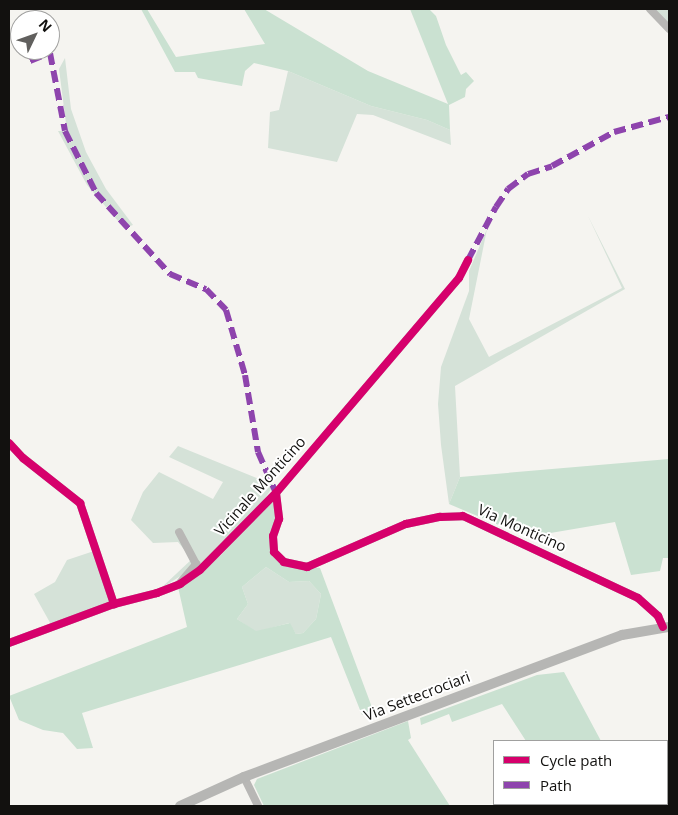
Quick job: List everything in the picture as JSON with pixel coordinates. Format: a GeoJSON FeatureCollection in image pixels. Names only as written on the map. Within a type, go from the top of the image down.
{"type":"FeatureCollection","features":[{"type":"Feature","properties":{"kind":"main road","name":"Via Settecrociari"},"geometry":{"type":"LineString","coordinates":[[180,806],[244,777],[622,634],[666,627]]}},
{"type":"Feature","properties":{"kind":"street"},"geometry":{"type":"LineString","coordinates":[[650,9],[669,29]]}},
{"type":"Feature","properties":{"kind":"street","name":"Vicinale Monticino"},"geometry":{"type":"LineString","coordinates":[[9,643],[114,604],[178,585],[200,570],[276,492],[460,278],[468,260]]}},
{"type":"Feature","properties":{"kind":"street"},"geometry":{"type":"LineString","coordinates":[[9,443],[23,458],[80,503],[114,604]]}},
{"type":"Feature","properties":{"kind":"street","name":"Via Monticino"},"geometry":{"type":"LineString","coordinates":[[276,492],[280,519],[273,536],[274,552],[284,562],[307,567],[406,524],[440,517],[463,516],[638,598],[658,616],[666,627]]}},
{"type":"Feature","properties":{"kind":"street"},"geometry":{"type":"LineString","coordinates":[[178,585],[196,564],[179,532]]}},
{"type":"Feature","properties":{"kind":"street"},"geometry":{"type":"LineString","coordinates":[[244,777],[258,806]]}},
{"type":"Feature","properties":{"kind":"shaded area"},"geometry":{"type":"Polygon","coordinates":[[[654,9],[669,9],[669,24],[654,9]]]}},
{"type":"Feature","properties":{"kind":"shaded area"},"geometry":{"type":"Polygon","coordinates":[[[65,58],[71,109],[86,152],[106,189],[133,225],[124,228],[87,185],[58,131],[67,131],[59,69],[65,58]]]}},
{"type":"Feature","properties":{"kind":"shaded area"},"geometry":{"type":"Polygon","coordinates":[[[288,71],[371,106],[427,120],[450,130],[451,145],[373,115],[357,114],[337,162],[268,148],[270,112],[279,110],[288,71]]]}},
{"type":"Feature","properties":{"kind":"shaded area"},"geometry":{"type":"Polygon","coordinates":[[[588,216],[625,289],[455,386],[460,477],[449,504],[441,445],[438,404],[441,367],[469,291],[469,271],[487,229],[469,319],[489,357],[622,288],[588,216]]]}},
{"type":"Feature","properties":{"kind":"shaded area"},"geometry":{"type":"Polygon","coordinates":[[[178,446],[274,485],[263,501],[206,560],[160,589],[192,559],[178,542],[153,543],[131,520],[143,492],[159,472],[213,499],[223,482],[169,457],[178,446]]]}},
{"type":"Feature","properties":{"kind":"shaded area"},"geometry":{"type":"Polygon","coordinates":[[[94,551],[116,603],[53,628],[34,594],[55,582],[67,560],[94,551]]]}},
{"type":"Feature","properties":{"kind":"shaded area"},"geometry":{"type":"Polygon","coordinates":[[[266,567],[289,582],[309,581],[321,594],[316,619],[303,633],[296,634],[289,623],[256,632],[237,619],[248,604],[242,587],[266,567]]]}},
{"type":"Feature","properties":{"kind":"green space"},"geometry":{"type":"Polygon","coordinates":[[[141,9],[147,9],[176,57],[265,44],[244,9],[264,9],[368,71],[448,104],[410,9],[429,9],[436,16],[446,45],[461,75],[466,72],[474,81],[466,89],[465,97],[449,105],[450,130],[427,120],[371,106],[288,71],[254,63],[245,71],[242,86],[198,78],[195,72],[175,72],[141,9]]]}},
{"type":"Feature","properties":{"kind":"green space"},"geometry":{"type":"Polygon","coordinates":[[[669,459],[669,558],[663,558],[660,571],[631,575],[615,522],[527,537],[449,504],[460,477],[669,459]]]}},
{"type":"Feature","properties":{"kind":"green space"},"geometry":{"type":"Polygon","coordinates":[[[274,497],[277,518],[270,552],[282,565],[320,568],[373,710],[362,715],[331,637],[82,713],[93,748],[77,749],[63,733],[43,730],[19,720],[9,696],[187,627],[178,587],[221,555],[274,497]],[[266,567],[242,587],[248,604],[237,619],[256,631],[290,623],[296,634],[303,633],[316,619],[321,594],[309,581],[289,582],[266,567]]]}},
{"type":"Feature","properties":{"kind":"green space"},"geometry":{"type":"Polygon","coordinates":[[[564,672],[600,740],[525,740],[502,704],[452,722],[449,714],[421,725],[420,718],[537,675],[564,672]]]}},
{"type":"Feature","properties":{"kind":"green space"},"geometry":{"type":"Polygon","coordinates":[[[408,721],[411,738],[408,740],[450,806],[264,806],[254,785],[257,779],[408,721]]]}},
{"type":"Feature","properties":{"kind":"green space"},"geometry":{"type":"Polygon","coordinates":[[[636,805],[637,806],[530,806],[636,805]]]}},
{"type":"Feature","properties":{"kind":"marked path"},"geometry":{"type":"LineString","coordinates":[[30,61],[50,53],[65,131],[96,193],[170,274],[206,289],[226,310],[245,375],[258,452],[276,493]]}},
{"type":"Feature","properties":{"kind":"marked path"},"geometry":{"type":"LineString","coordinates":[[468,260],[496,207],[508,189],[528,174],[552,166],[614,132],[669,117]]}},
{"type":"Feature","properties":{"kind":"cycle path"},"geometry":{"type":"LineString","coordinates":[[9,643],[114,604],[157,593],[180,584],[200,570],[276,493],[459,278],[468,260]]}},
{"type":"Feature","properties":{"kind":"cycle path"},"geometry":{"type":"LineString","coordinates":[[9,443],[23,458],[80,503],[114,604]]}},
{"type":"Feature","properties":{"kind":"cycle path"},"geometry":{"type":"LineString","coordinates":[[276,493],[279,519],[273,536],[274,552],[284,562],[307,567],[406,524],[440,517],[463,516],[638,598],[658,616],[663,627]]}}]}
